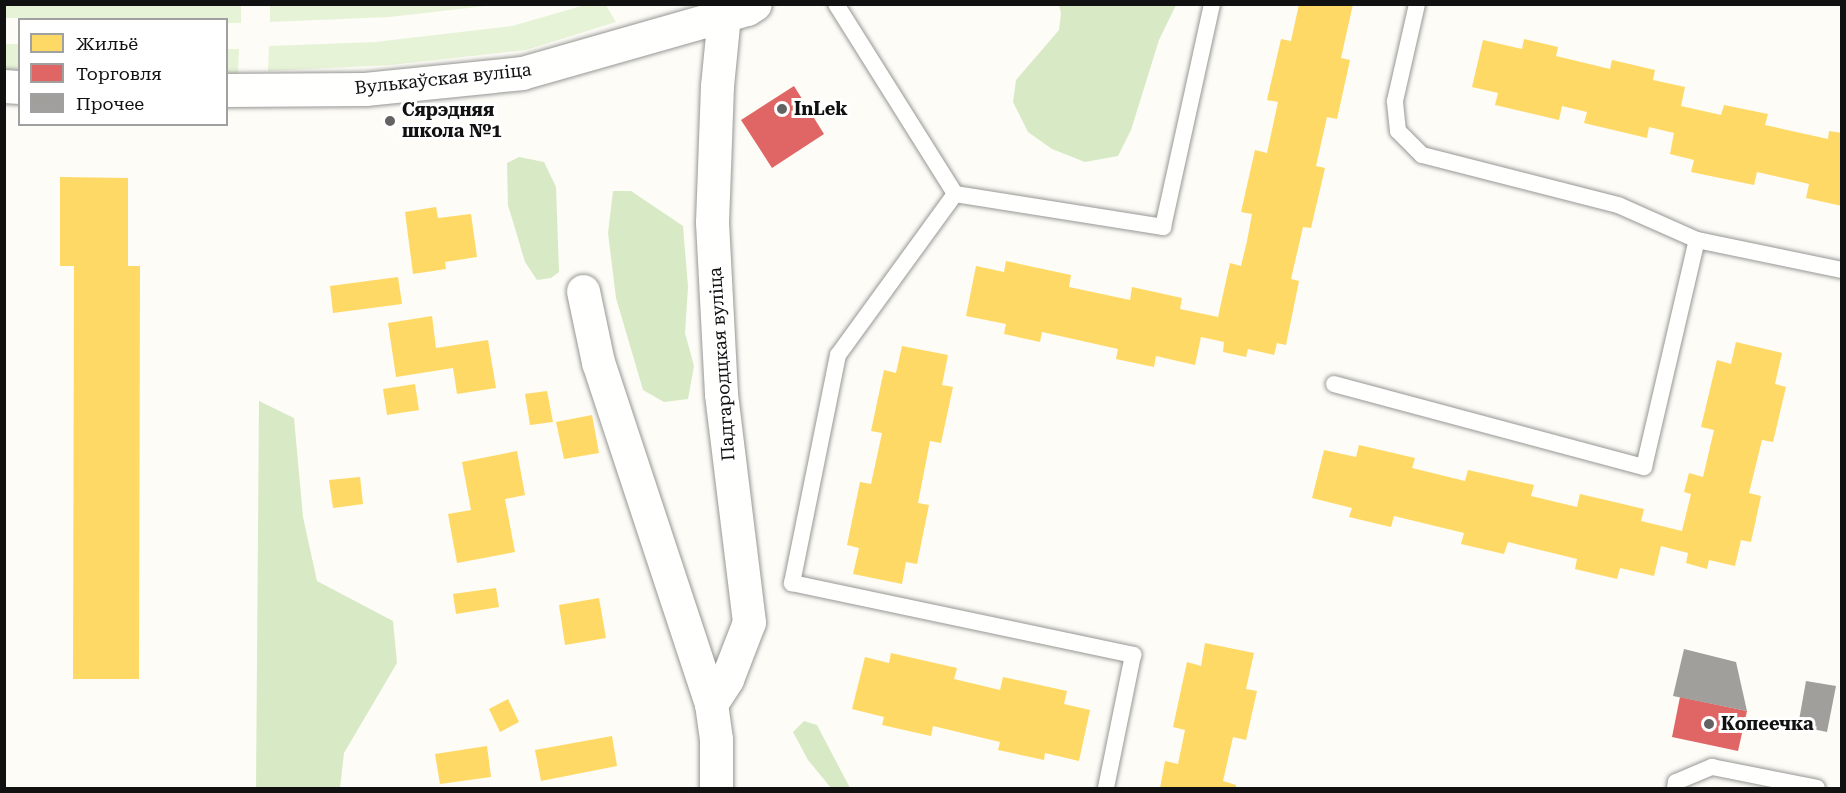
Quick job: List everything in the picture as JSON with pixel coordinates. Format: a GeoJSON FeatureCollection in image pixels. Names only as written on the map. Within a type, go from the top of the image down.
{"type":"FeatureCollection","features":[{"type":"Feature","properties":{"kind":"street","name":"Вулькаўская вуліца"},"geometry":{"type":"LineString","coordinates":[[688,4],[703,11],[724,14]]}},
{"type":"Feature","properties":{"kind":"street","name":"Вулькаўская вуліца"},"geometry":{"type":"LineString","coordinates":[[228,90],[365,89],[522,73],[747,9],[755,4]]}},
{"type":"Feature","properties":{"kind":"street","name":"Падгародцкая вуліца"},"geometry":{"type":"LineString","coordinates":[[711,704],[727,679],[749,622],[721,394],[713,233],[717,86],[724,14]]}},
{"type":"Feature","properties":{"kind":"street"},"geometry":{"type":"LineString","coordinates":[[583,291],[598,362],[711,704],[716,739],[716,789]]}},
{"type":"Feature","properties":{"kind":"lane"},"geometry":{"type":"LineString","coordinates":[[836,4],[955,194],[1163,226],[1212,4]]}},
{"type":"Feature","properties":{"kind":"lane"},"geometry":{"type":"LineString","coordinates":[[1417,4],[1395,101],[1398,131],[1422,155],[1618,205],[1696,240],[1842,270]]}},
{"type":"Feature","properties":{"kind":"lane"},"geometry":{"type":"LineString","coordinates":[[955,194],[838,355],[792,583],[1132,655],[1106,789]]}},
{"type":"Feature","properties":{"kind":"lane"},"geometry":{"type":"LineString","coordinates":[[1334,384],[1644,467],[1696,240]]}},
{"type":"Feature","properties":{"kind":"lane"},"geometry":{"type":"LineString","coordinates":[[1675,789],[1676,783],[1712,767],[1817,789]]}},
{"type":"Feature","properties":{"kind":"green space"},"geometry":{"type":"Polygon","coordinates":[[[5,4],[241,5],[241,23],[228,23],[228,18],[5,18],[5,4]]]}},
{"type":"Feature","properties":{"kind":"green space"},"geometry":{"type":"Polygon","coordinates":[[[270,4],[494,5],[390,17],[270,22],[270,4]]]}},
{"type":"Feature","properties":{"kind":"green space"},"geometry":{"type":"Polygon","coordinates":[[[585,5],[606,5],[616,22],[526,50],[391,65],[268,71],[269,46],[375,42],[512,26],[585,5]]]}},
{"type":"Feature","properties":{"kind":"green space"},"geometry":{"type":"Polygon","coordinates":[[[1059,5],[1176,5],[1159,40],[1131,130],[1118,156],[1085,162],[1052,149],[1028,132],[1013,102],[1016,80],[1059,30],[1061,13],[1059,5]]]}},
{"type":"Feature","properties":{"kind":"green space"},"geometry":{"type":"Polygon","coordinates":[[[4,44],[18,44],[18,70],[5,70],[4,44]]]}},
{"type":"Feature","properties":{"kind":"green space"},"geometry":{"type":"Polygon","coordinates":[[[228,49],[239,49],[238,74],[228,74],[228,49]]]}},
{"type":"Feature","properties":{"kind":"green space"},"geometry":{"type":"Polygon","coordinates":[[[519,157],[544,162],[556,187],[559,272],[551,278],[537,280],[525,262],[508,205],[507,163],[519,157]]]}},
{"type":"Feature","properties":{"kind":"green space"},"geometry":{"type":"Polygon","coordinates":[[[613,191],[631,191],[683,226],[688,287],[685,333],[694,366],[688,399],[664,402],[643,390],[616,298],[608,233],[613,191]]]}},
{"type":"Feature","properties":{"kind":"green space"},"geometry":{"type":"Polygon","coordinates":[[[259,401],[294,418],[303,517],[317,581],[393,621],[397,663],[344,753],[340,788],[256,788],[259,401]]]}},
{"type":"Feature","properties":{"kind":"green space"},"geometry":{"type":"Polygon","coordinates":[[[804,721],[817,725],[850,788],[831,788],[808,760],[793,732],[804,721]]]}},
{"type":"Feature","properties":{"kind":"building: Жильё"},"geometry":{"type":"Polygon","coordinates":[[[1299,4],[1353,4],[1341,58],[1350,60],[1337,119],[1327,117],[1316,166],[1325,168],[1311,228],[1303,227],[1291,279],[1299,281],[1286,345],[1277,343],[1274,355],[1248,349],[1246,357],[1223,352],[1224,342],[1201,337],[1195,365],[1156,356],[1154,367],[1116,359],[1118,349],[1042,332],[1040,342],[1004,334],[1006,324],[966,316],[976,266],[1004,272],[1006,261],[1071,275],[1069,287],[1130,300],[1132,287],[1182,298],[1180,309],[1218,317],[1230,263],[1241,266],[1252,214],[1241,212],[1255,150],[1267,153],[1278,102],[1267,100],[1281,39],[1291,41],[1299,4]]]}},
{"type":"Feature","properties":{"kind":"building: Жильё"},"geometry":{"type":"Polygon","coordinates":[[[1524,39],[1558,47],[1556,56],[1610,69],[1612,60],[1655,70],[1653,80],[1685,87],[1681,106],[1721,115],[1724,105],[1768,114],[1765,125],[1828,139],[1829,131],[1842,133],[1842,206],[1806,198],[1809,184],[1757,172],[1754,185],[1691,172],[1694,160],[1670,154],[1674,133],[1649,127],[1647,138],[1584,123],[1587,112],[1562,106],[1559,120],[1495,105],[1498,93],[1472,87],[1483,40],[1522,49],[1524,39]]]}},
{"type":"Feature","properties":{"kind":"building: Жильё"},"geometry":{"type":"Polygon","coordinates":[[[60,177],[128,178],[128,266],[140,266],[139,679],[73,679],[74,266],[60,266],[60,177]]]}},
{"type":"Feature","properties":{"kind":"building: Жильё"},"geometry":{"type":"Polygon","coordinates":[[[436,207],[438,218],[471,214],[477,257],[445,262],[446,269],[413,274],[405,212],[436,207]]]}},
{"type":"Feature","properties":{"kind":"building: Жильё"},"geometry":{"type":"Polygon","coordinates":[[[398,277],[402,304],[333,313],[330,286],[398,277]]]}},
{"type":"Feature","properties":{"kind":"building: Жильё"},"geometry":{"type":"Polygon","coordinates":[[[432,316],[436,348],[488,340],[496,388],[457,394],[453,368],[396,377],[388,323],[432,316]]]}},
{"type":"Feature","properties":{"kind":"building: Жильё"},"geometry":{"type":"Polygon","coordinates":[[[1736,342],[1782,353],[1775,384],[1786,387],[1773,442],[1762,440],[1749,493],[1761,496],[1751,542],[1741,540],[1735,566],[1709,560],[1707,569],[1686,563],[1688,553],[1661,546],[1654,576],[1620,568],[1617,579],[1575,569],[1577,559],[1508,542],[1504,554],[1461,544],[1464,533],[1394,516],[1391,527],[1349,517],[1352,508],[1312,498],[1324,450],[1356,457],[1359,445],[1415,458],[1412,468],[1465,481],[1468,470],[1534,485],[1531,496],[1577,507],[1580,494],[1644,509],[1641,521],[1682,531],[1691,494],[1684,492],[1689,473],[1703,477],[1714,430],[1701,427],[1717,360],[1731,364],[1736,342]]]}},
{"type":"Feature","properties":{"kind":"building: Жильё"},"geometry":{"type":"Polygon","coordinates":[[[902,346],[948,355],[942,385],[953,387],[941,443],[930,441],[918,503],[929,505],[917,564],[906,562],[902,584],[853,574],[859,548],[847,545],[860,482],[871,484],[882,433],[871,431],[884,370],[896,373],[902,346]]]}},
{"type":"Feature","properties":{"kind":"building: Жильё"},"geometry":{"type":"Polygon","coordinates":[[[415,384],[419,410],[387,415],[383,389],[415,384]]]}},
{"type":"Feature","properties":{"kind":"building: Жильё"},"geometry":{"type":"Polygon","coordinates":[[[547,391],[553,422],[530,425],[525,394],[547,391]]]}},
{"type":"Feature","properties":{"kind":"building: Жильё"},"geometry":{"type":"Polygon","coordinates":[[[592,415],[599,453],[564,459],[556,422],[592,415]]]}},
{"type":"Feature","properties":{"kind":"building: Жильё"},"geometry":{"type":"Polygon","coordinates":[[[517,451],[525,495],[505,499],[515,552],[457,563],[448,514],[471,510],[462,462],[517,451]]]}},
{"type":"Feature","properties":{"kind":"building: Жильё"},"geometry":{"type":"Polygon","coordinates":[[[360,477],[363,504],[333,508],[329,480],[360,477]]]}},
{"type":"Feature","properties":{"kind":"building: Жильё"},"geometry":{"type":"Polygon","coordinates":[[[496,588],[499,607],[456,614],[453,594],[496,588]]]}},
{"type":"Feature","properties":{"kind":"building: Жильё"},"geometry":{"type":"Polygon","coordinates":[[[599,598],[606,638],[565,645],[559,605],[599,598]]]}},
{"type":"Feature","properties":{"kind":"building: Жильё"},"geometry":{"type":"Polygon","coordinates":[[[1205,643],[1254,653],[1246,689],[1257,691],[1246,740],[1233,737],[1223,781],[1236,785],[1236,788],[1160,788],[1165,761],[1178,764],[1185,730],[1173,727],[1187,662],[1201,666],[1205,643]]]}},
{"type":"Feature","properties":{"kind":"building: Жильё"},"geometry":{"type":"Polygon","coordinates":[[[891,653],[957,668],[954,679],[1000,690],[1003,677],[1067,691],[1064,704],[1090,710],[1079,761],[1045,753],[1044,760],[998,750],[1000,742],[933,726],[931,736],[882,725],[884,717],[852,709],[865,657],[889,663],[891,653]]]}},
{"type":"Feature","properties":{"kind":"building: Жильё"},"geometry":{"type":"Polygon","coordinates":[[[508,699],[519,722],[500,732],[489,709],[508,699]]]}},
{"type":"Feature","properties":{"kind":"building: Жильё"},"geometry":{"type":"Polygon","coordinates":[[[612,736],[617,766],[541,781],[535,750],[612,736]]]}},
{"type":"Feature","properties":{"kind":"building: Жильё"},"geometry":{"type":"Polygon","coordinates":[[[487,746],[491,777],[440,784],[435,754],[487,746]]]}},
{"type":"Feature","properties":{"kind":"building: Торговля"},"geometry":{"type":"Polygon","coordinates":[[[794,86],[824,134],[772,168],[741,120],[794,86]]]}},
{"type":"Feature","properties":{"kind":"building: Торговля","name":"Копеечка"},"geometry":{"type":"Polygon","coordinates":[[[1680,697],[1747,711],[1738,751],[1672,737],[1680,697]]]}},
{"type":"Feature","properties":{"kind":"building: Прочее"},"geometry":{"type":"Polygon","coordinates":[[[1684,649],[1736,662],[1747,711],[1673,696],[1684,649]]]}},
{"type":"Feature","properties":{"kind":"building: Прочее"},"geometry":{"type":"Polygon","coordinates":[[[1806,681],[1836,686],[1827,732],[1798,726],[1806,681]]]}},
{"type":"Feature","properties":{"kind":"place","name":"InLek"},"geometry":{"type":"Point","coordinates":[782,109]}},
{"type":"Feature","properties":{"kind":"place","name":"Сярэдняя школа №1"},"geometry":{"type":"Point","coordinates":[390,121]}},
{"type":"Feature","properties":{"kind":"place","name":"Копеечка"},"geometry":{"type":"Point","coordinates":[1709,724]}}]}
